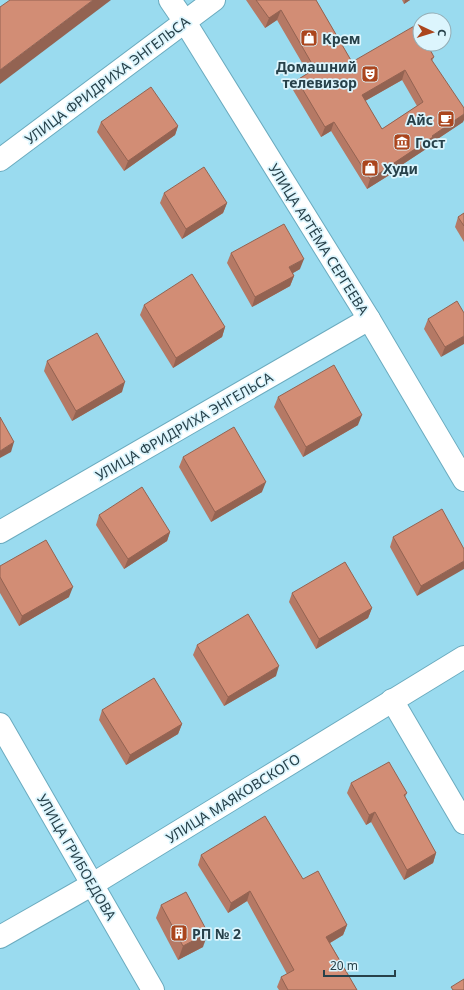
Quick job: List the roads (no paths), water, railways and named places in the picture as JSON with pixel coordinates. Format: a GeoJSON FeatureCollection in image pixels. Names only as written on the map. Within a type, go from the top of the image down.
{"type":"FeatureCollection","features":[{"type":"Feature","properties":{"kind":"street","name":"УЛИЦА АРТЁМА СЕРГЕЕВА"},"geometry":{"type":"LineString","coordinates":[[170,0],[368,320],[464,480]]}},
{"type":"Feature","properties":{"kind":"street","name":"УЛИЦА ФРИДРИХА ЭНГЕЛЬСА"},"geometry":{"type":"LineString","coordinates":[[0,160],[214,0]]}},
{"type":"Feature","properties":{"kind":"street","name":"УЛИЦА ФРИДРИХА ЭНГЕЛЬСА"},"geometry":{"type":"LineString","coordinates":[[0,532],[368,320]]}},
{"type":"Feature","properties":{"kind":"street","name":"УЛИЦА МАЯКОВСКОГО"},"geometry":{"type":"LineString","coordinates":[[0,937],[92,884],[464,657]]}},
{"type":"Feature","properties":{"kind":"street"},"geometry":{"type":"LineString","coordinates":[[392,700],[464,823]]}},
{"type":"Feature","properties":{"kind":"street","name":"УЛИЦА ГРИБОЕДОВА"},"geometry":{"type":"LineString","coordinates":[[0,724],[153,990]]}},
{"type":"Feature","properties":{"kind":"place","name":"Крем"},"geometry":{"type":"Point","coordinates":[309,38]}},
{"type":"Feature","properties":{"kind":"place","name":"Домашний телевизор"},"geometry":{"type":"Point","coordinates":[370,74]}},
{"type":"Feature","properties":{"kind":"place","name":"Айс"},"geometry":{"type":"Point","coordinates":[446,119]}},
{"type":"Feature","properties":{"kind":"place","name":"Гост"},"geometry":{"type":"Point","coordinates":[402,142]}},
{"type":"Feature","properties":{"kind":"place","name":"Худи"},"geometry":{"type":"Point","coordinates":[370,168]}},
{"type":"Feature","properties":{"kind":"place","name":"РП № 2"},"geometry":{"type":"Point","coordinates":[179,933]}}]}
